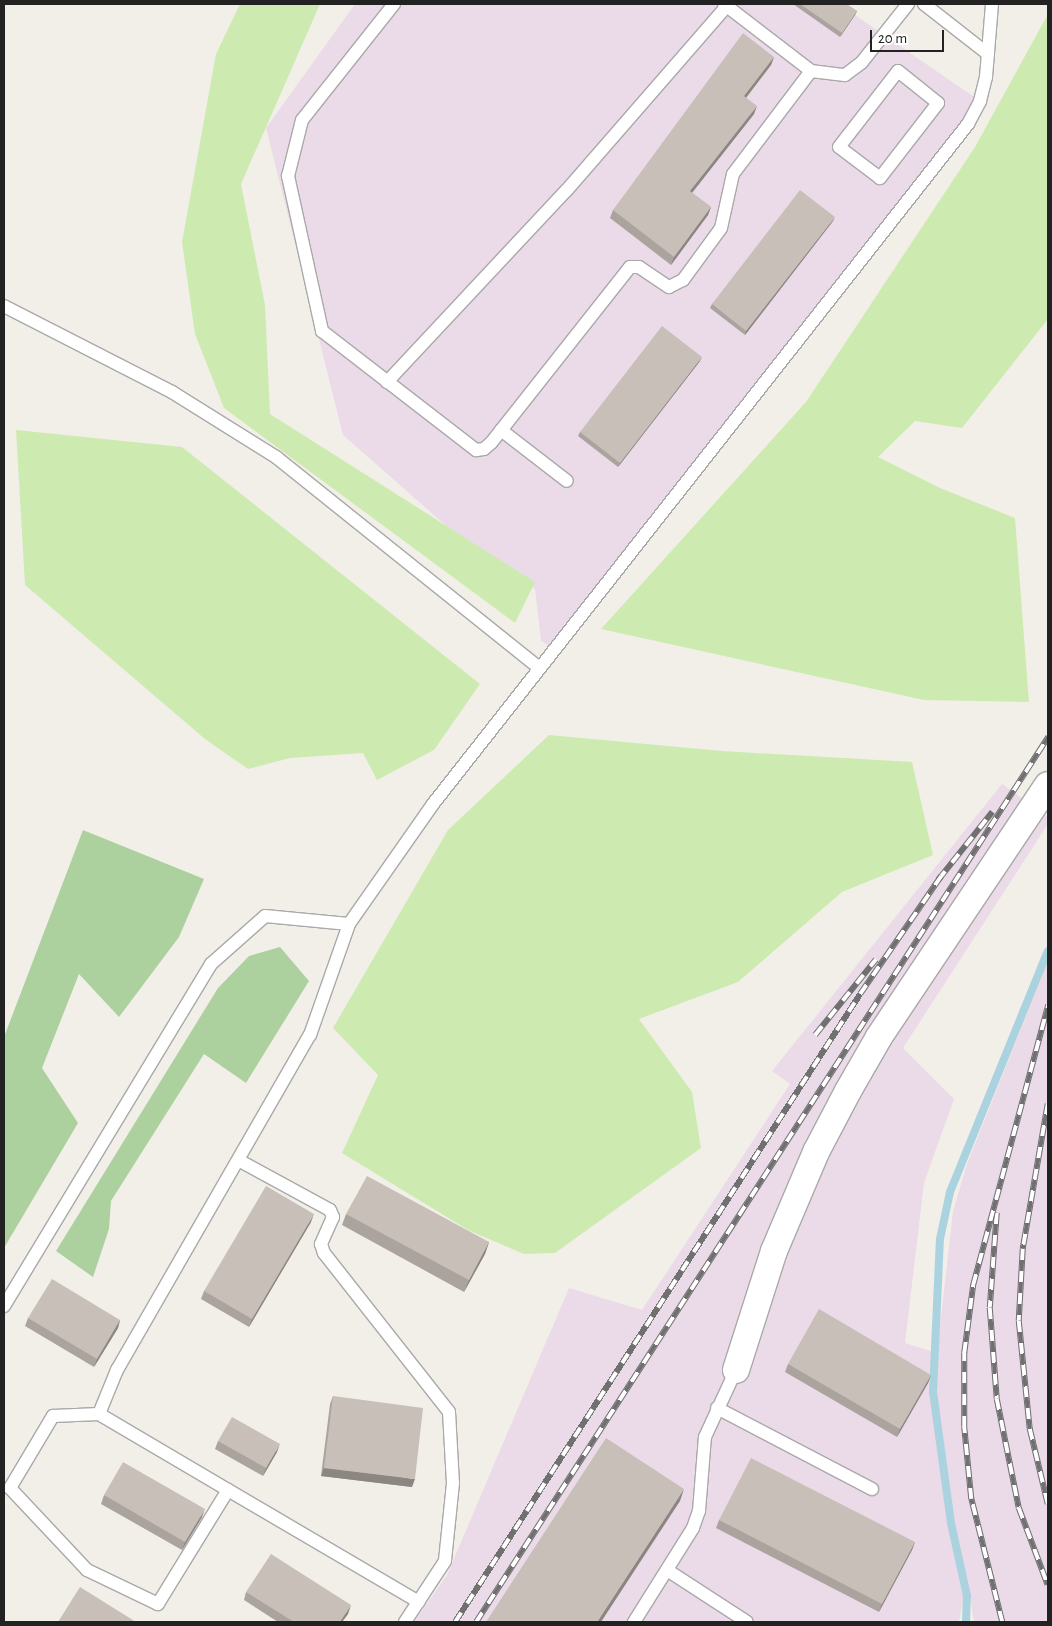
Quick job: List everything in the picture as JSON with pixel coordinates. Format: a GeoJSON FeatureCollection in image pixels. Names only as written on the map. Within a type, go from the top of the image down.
{"type":"FeatureCollection","features":[{"type":"Feature","properties":{"kind":"street"},"geometry":{"type":"LineString","coordinates":[[736,1370],[774,1251],[816,1152],[839,1108],[879,1037],[1048,785]]}},
{"type":"Feature","properties":{"kind":"lane"},"geometry":{"type":"LineString","coordinates":[[394,4],[302,120],[288,176],[322,331],[476,450],[484,450],[502,430],[630,267],[639,267],[669,287],[684,280],[721,228],[733,174],[811,71]]}},
{"type":"Feature","properties":{"kind":"lane"},"geometry":{"type":"LineString","coordinates":[[387,382],[566,191],[726,5],[811,71],[845,75],[854,71],[908,4]]}},
{"type":"Feature","properties":{"kind":"lane"},"geometry":{"type":"LineString","coordinates":[[924,4],[988,54]]}},
{"type":"Feature","properties":{"kind":"lane"},"geometry":{"type":"LineString","coordinates":[[99,1414],[117,1370],[240,1161],[310,1035],[349,924],[433,804],[968,124],[980,101],[988,54],[992,4]]}},
{"type":"Feature","properties":{"kind":"lane"},"geometry":{"type":"LineString","coordinates":[[898,71],[938,103],[880,178],[839,147],[898,71]]}},
{"type":"Feature","properties":{"kind":"lane"},"geometry":{"type":"LineString","coordinates":[[4,306],[172,392],[276,457],[539,668]]}},
{"type":"Feature","properties":{"kind":"lane"},"geometry":{"type":"LineString","coordinates":[[502,430],[567,480]]}},
{"type":"Feature","properties":{"kind":"lane"},"geometry":{"type":"LineString","coordinates":[[4,1306],[211,964],[265,916],[349,924]]}},
{"type":"Feature","properties":{"kind":"lane"},"geometry":{"type":"LineString","coordinates":[[240,1161],[330,1210],[332,1217],[321,1244],[324,1253],[449,1412],[453,1483],[449,1540],[445,1561],[405,1622]]}},
{"type":"Feature","properties":{"kind":"lane"},"geometry":{"type":"LineString","coordinates":[[634,1622],[694,1528],[699,1511],[705,1437],[716,1408],[736,1370]]}},
{"type":"Feature","properties":{"kind":"lane"},"geometry":{"type":"LineString","coordinates":[[716,1408],[872,1488]]}},
{"type":"Feature","properties":{"kind":"lane"},"geometry":{"type":"LineString","coordinates":[[228,1490],[158,1604],[87,1570],[10,1488],[53,1416],[99,1414],[419,1602]]}},
{"type":"Feature","properties":{"kind":"lane"},"geometry":{"type":"LineString","coordinates":[[667,1570],[747,1622]]}},
{"type":"Feature","properties":{"kind":"shaded area"},"geometry":{"type":"Polygon","coordinates":[[[355,4],[839,4],[980,101],[554,649],[541,641],[535,589],[451,530],[343,435],[266,128],[355,4]]]}},
{"type":"Feature","properties":{"kind":"shaded area"},"geometry":{"type":"Polygon","coordinates":[[[1002,784],[1048,817],[1048,824],[903,1048],[954,1099],[924,1183],[905,1343],[937,1353],[953,1211],[967,1164],[1048,961],[1048,1622],[974,1622],[967,1578],[959,1622],[414,1622],[447,1575],[569,1288],[642,1310],[790,1084],[772,1071],[1002,784]]]}},
{"type":"Feature","properties":{"kind":"green space"},"geometry":{"type":"Polygon","coordinates":[[[240,4],[320,4],[241,184],[265,305],[270,414],[535,582],[515,623],[224,408],[195,334],[182,242],[216,54],[240,4]]]}},
{"type":"Feature","properties":{"kind":"green space"},"geometry":{"type":"Polygon","coordinates":[[[1048,14],[1048,319],[962,428],[915,421],[878,457],[940,488],[1015,518],[1029,702],[924,700],[601,629],[806,402],[975,147],[1048,14]]]}},
{"type":"Feature","properties":{"kind":"green space"},"geometry":{"type":"Polygon","coordinates":[[[16,430],[182,447],[480,684],[434,750],[377,780],[363,753],[290,758],[248,769],[205,739],[25,585],[16,430]]]}},
{"type":"Feature","properties":{"kind":"green space"},"geometry":{"type":"Polygon","coordinates":[[[549,735],[722,751],[912,762],[933,855],[842,892],[738,982],[639,1019],[692,1092],[701,1148],[555,1253],[524,1254],[468,1230],[342,1153],[378,1075],[333,1028],[448,830],[549,735]]]}},
{"type":"Feature","properties":{"kind":"green space"},"geometry":{"type":"Polygon","coordinates":[[[83,830],[204,879],[179,937],[119,1017],[79,974],[42,1068],[78,1123],[4,1248],[4,1037],[83,830]]]}},
{"type":"Feature","properties":{"kind":"green space"},"geometry":{"type":"Polygon","coordinates":[[[280,947],[309,981],[246,1083],[204,1054],[111,1201],[109,1229],[93,1277],[56,1251],[218,988],[249,956],[280,947]]]}},
{"type":"Feature","properties":{"kind":"building"},"geometry":{"type":"Polygon","coordinates":[[[800,4],[846,4],[857,11],[842,33],[800,4]]]}},
{"type":"Feature","properties":{"kind":"building"},"geometry":{"type":"Polygon","coordinates":[[[743,33],[774,57],[744,96],[757,106],[690,191],[711,207],[674,257],[613,210],[743,33]]]}},
{"type":"Feature","properties":{"kind":"building"},"geometry":{"type":"Polygon","coordinates":[[[800,190],[835,217],[746,331],[712,304],[800,190]]]}},
{"type":"Feature","properties":{"kind":"building"},"geometry":{"type":"Polygon","coordinates":[[[662,326],[702,357],[620,463],[580,432],[662,326]]]}},
{"type":"Feature","properties":{"kind":"building"},"geometry":{"type":"Polygon","coordinates":[[[367,1176],[489,1242],[469,1280],[346,1214],[367,1176]]]}},
{"type":"Feature","properties":{"kind":"building"},"geometry":{"type":"Polygon","coordinates":[[[266,1186],[314,1214],[252,1319],[204,1291],[266,1186]]]}},
{"type":"Feature","properties":{"kind":"building"},"geometry":{"type":"Polygon","coordinates":[[[52,1279],[120,1320],[97,1359],[28,1318],[52,1279]]]}},
{"type":"Feature","properties":{"kind":"building"},"geometry":{"type":"Polygon","coordinates":[[[819,1309],[931,1375],[900,1429],[788,1364],[819,1309]]]}},
{"type":"Feature","properties":{"kind":"building"},"geometry":{"type":"Polygon","coordinates":[[[333,1396],[423,1408],[415,1479],[324,1468],[333,1396]]]}},
{"type":"Feature","properties":{"kind":"building"},"geometry":{"type":"Polygon","coordinates":[[[232,1417],[280,1444],[266,1468],[218,1441],[232,1417]]]}},
{"type":"Feature","properties":{"kind":"building"},"geometry":{"type":"Polygon","coordinates":[[[606,1438],[684,1489],[597,1622],[486,1622],[606,1438]]]}},
{"type":"Feature","properties":{"kind":"building"},"geometry":{"type":"Polygon","coordinates":[[[751,1458],[915,1542],[882,1604],[719,1520],[751,1458]]]}},
{"type":"Feature","properties":{"kind":"building"},"geometry":{"type":"Polygon","coordinates":[[[123,1462],[205,1509],[185,1542],[104,1495],[123,1462]]]}},
{"type":"Feature","properties":{"kind":"building"},"geometry":{"type":"Polygon","coordinates":[[[271,1554],[351,1605],[340,1622],[294,1622],[246,1592],[271,1554]]]}},
{"type":"Feature","properties":{"kind":"building"},"geometry":{"type":"Polygon","coordinates":[[[80,1587],[136,1622],[58,1622],[80,1587]]]}},
{"type":"Feature","properties":{"kind":"waterway"},"geometry":{"type":"LineString","coordinates":[[966,1622],[967,1596],[951,1523],[933,1392],[940,1239],[950,1192],[1048,951]]}},
{"type":"Feature","properties":{"kind":"railway"},"geometry":{"type":"LineString","coordinates":[[476,1622],[1048,737]]}},
{"type":"Feature","properties":{"kind":"railway"},"geometry":{"type":"LineString","coordinates":[[938,880],[992,812]]}},
{"type":"Feature","properties":{"kind":"railway"},"geometry":{"type":"LineString","coordinates":[[455,1622],[860,994],[941,876]]}},
{"type":"Feature","properties":{"kind":"railway"},"geometry":{"type":"LineString","coordinates":[[815,1035],[876,959]]}},
{"type":"Feature","properties":{"kind":"railway"},"geometry":{"type":"LineString","coordinates":[[1002,1622],[971,1499],[964,1427],[964,1353],[973,1285],[1048,1005]]}},
{"type":"Feature","properties":{"kind":"railway"},"geometry":{"type":"LineString","coordinates":[[1048,1104],[1023,1249],[1019,1321],[1030,1429],[1048,1504]]}},
{"type":"Feature","properties":{"kind":"railway"},"geometry":{"type":"LineString","coordinates":[[997,1213],[990,1308],[997,1399],[1019,1508],[1048,1585]]}}]}
